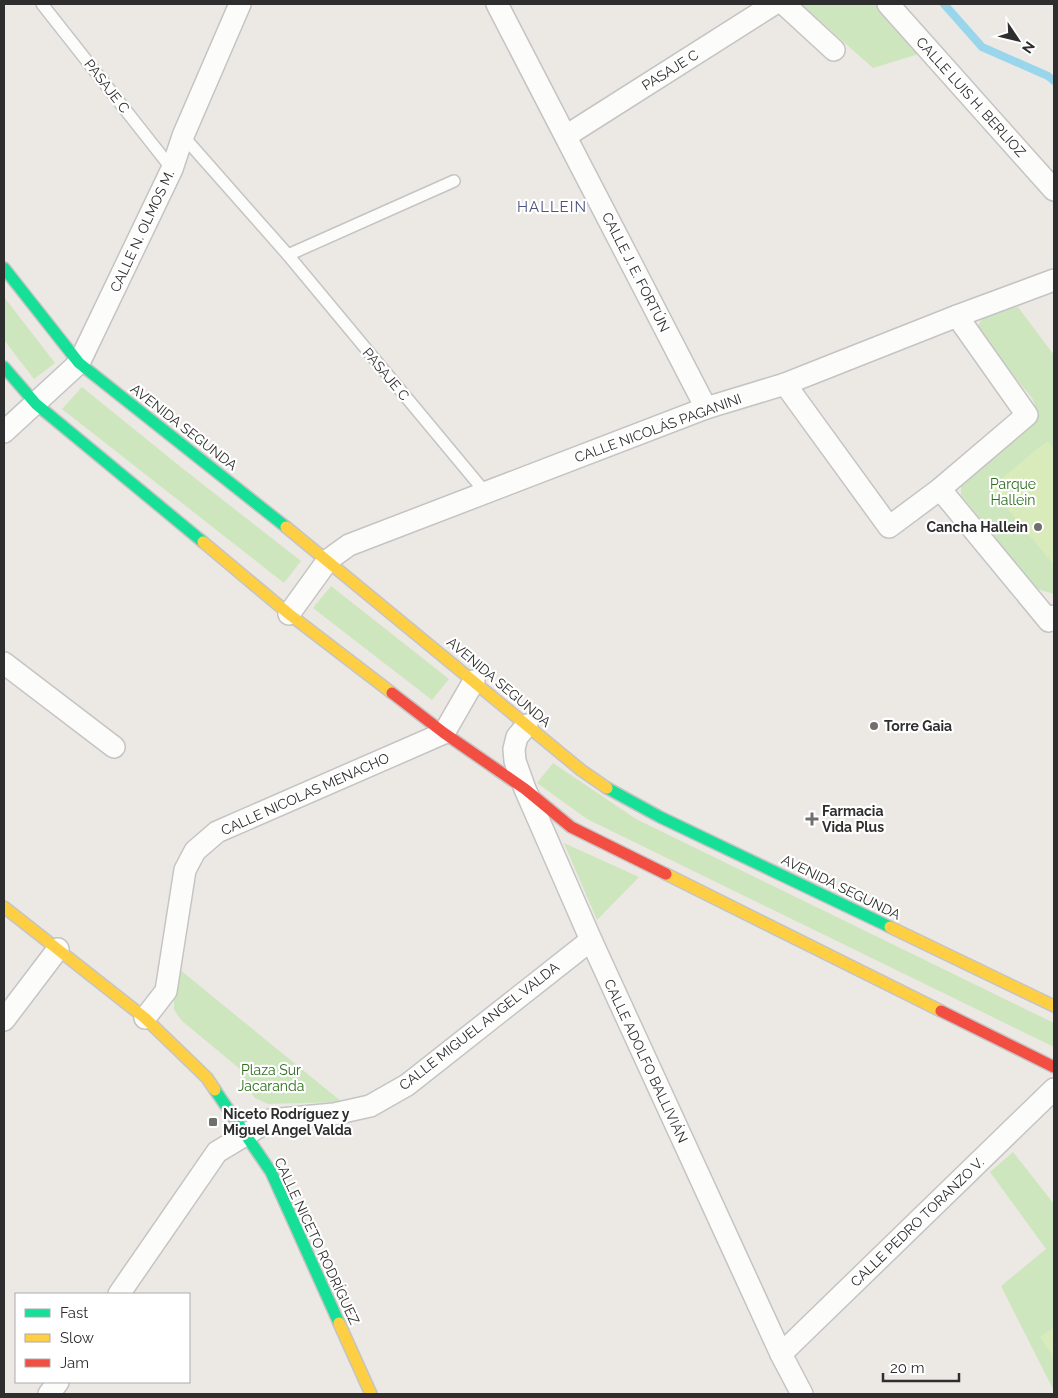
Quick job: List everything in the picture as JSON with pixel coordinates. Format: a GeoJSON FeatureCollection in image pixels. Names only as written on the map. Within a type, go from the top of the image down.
{"type":"FeatureCollection","features":[{"type":"Feature","properties":{"kind":"main road","name":"AVENIDA SEGUNDA"},"geometry":{"type":"LineString","coordinates":[[4,268],[79,363],[328,560],[580,770],[642,808],[1054,1006]]}},
{"type":"Feature","properties":{"kind":"main road"},"geometry":{"type":"LineString","coordinates":[[4,367],[36,404],[289,614],[444,733],[525,790],[571,827],[1054,1067]]}},
{"type":"Feature","properties":{"kind":"main road","name":"CALLE NICETO RODRÍGUEZ"},"geometry":{"type":"LineString","coordinates":[[4,907],[145,1018],[207,1078],[271,1172],[371,1394]]}},
{"type":"Feature","properties":{"kind":"street","name":"CALLE N. OLMOS M."},"geometry":{"type":"LineString","coordinates":[[4,432],[79,363],[172,168],[183,136],[240,4]]}},
{"type":"Feature","properties":{"kind":"street","name":"CALLE J. E. FORTÚN"},"geometry":{"type":"LineString","coordinates":[[497,4],[706,408]]}},
{"type":"Feature","properties":{"kind":"street","name":"PASAJE C"},"geometry":{"type":"LineString","coordinates":[[566,136],[774,4]]}},
{"type":"Feature","properties":{"kind":"street"},"geometry":{"type":"LineString","coordinates":[[784,4],[834,50]]}},
{"type":"Feature","properties":{"kind":"street","name":"CALLE LUIS H. BERLIOZ"},"geometry":{"type":"LineString","coordinates":[[888,4],[1054,190]]}},
{"type":"Feature","properties":{"kind":"street","name":"CALLE NICOLÁS PAGANINI"},"geometry":{"type":"LineString","coordinates":[[289,614],[328,560],[350,545],[706,408],[785,384],[956,316],[1054,280]]}},
{"type":"Feature","properties":{"kind":"street"},"geometry":{"type":"LineString","coordinates":[[785,384],[889,527],[940,488],[1027,415],[956,316]]}},
{"type":"Feature","properties":{"kind":"street"},"geometry":{"type":"LineString","coordinates":[[940,488],[1049,621],[1054,616]]}},
{"type":"Feature","properties":{"kind":"street"},"geometry":{"type":"LineString","coordinates":[[4,663],[114,747]]}},
{"type":"Feature","properties":{"kind":"street"},"geometry":{"type":"LineString","coordinates":[[444,733],[474,682]]}},
{"type":"Feature","properties":{"kind":"street","name":"CALLE ADOLFO BALLIVIÁN"},"geometry":{"type":"LineString","coordinates":[[527,724],[517,737],[514,749],[515,761],[525,790],[591,940],[781,1354],[802,1394]]}},
{"type":"Feature","properties":{"kind":"street","name":"CALLE NICOLAS MENACHO"},"geometry":{"type":"LineString","coordinates":[[145,1018],[166,991],[185,870],[195,851],[217,832],[444,733]]}},
{"type":"Feature","properties":{"kind":"street","name":"CALLE MIGUEL ANGEL VALDA"},"geometry":{"type":"LineString","coordinates":[[120,1293],[217,1152],[270,1120],[334,1114],[370,1106],[407,1085],[591,940]]}},
{"type":"Feature","properties":{"kind":"street"},"geometry":{"type":"LineString","coordinates":[[4,1020],[58,949]]}},
{"type":"Feature","properties":{"kind":"street","name":"CALLE PEDRO TORANZO V."},"geometry":{"type":"LineString","coordinates":[[781,1354],[1054,1089]]}},
{"type":"Feature","properties":{"kind":"street"},"geometry":{"type":"LineString","coordinates":[[49,1394],[57,1383]]}},
{"type":"Feature","properties":{"kind":"lane","name":"PASAJE C"},"geometry":{"type":"LineString","coordinates":[[42,4],[172,168]]}},
{"type":"Feature","properties":{"kind":"lane","name":"PASAJE C"},"geometry":{"type":"LineString","coordinates":[[183,136],[288,255],[485,492]]}},
{"type":"Feature","properties":{"kind":"lane"},"geometry":{"type":"LineString","coordinates":[[288,255],[454,181]]}},
{"type":"Feature","properties":{"kind":"green space"},"geometry":{"type":"Polygon","coordinates":[[[801,4],[877,4],[922,53],[873,68],[801,4]]]}},
{"type":"Feature","properties":{"kind":"green space"},"geometry":{"type":"Polygon","coordinates":[[[4,297],[55,363],[34,379],[4,340],[4,297]]]}},
{"type":"Feature","properties":{"kind":"green space","name":"Parque Hallein"},"geometry":{"type":"Polygon","coordinates":[[[1018,307],[1054,355],[1054,594],[1037,589],[961,495],[963,481],[1036,414],[1032,398],[977,332],[979,325],[986,316],[998,311],[1018,307]]]}},
{"type":"Feature","properties":{"kind":"green space"},"geometry":{"type":"Polygon","coordinates":[[[82,387],[301,561],[284,583],[62,409],[82,387]]]}},
{"type":"Feature","properties":{"kind":"green space","name":"Cancha Hallein"},"geometry":{"type":"Polygon","coordinates":[[[1047,441],[1054,450],[1054,565],[990,488],[1047,441]]]}},
{"type":"Feature","properties":{"kind":"green space"},"geometry":{"type":"Polygon","coordinates":[[[331,586],[449,679],[432,700],[313,608],[331,586]]]}},
{"type":"Feature","properties":{"kind":"green space"},"geometry":{"type":"Polygon","coordinates":[[[553,763],[636,819],[1054,1023],[1054,1047],[587,819],[537,783],[553,763]]]}},
{"type":"Feature","properties":{"kind":"green space"},"geometry":{"type":"Polygon","coordinates":[[[564,843],[639,877],[597,920],[564,843]]]}},
{"type":"Feature","properties":{"kind":"green space","name":"Plaza Sur Jacaranda"},"geometry":{"type":"Polygon","coordinates":[[[179,969],[342,1102],[268,1104],[255,1098],[246,1086],[240,1069],[182,1021],[174,1010],[174,992],[179,969]]]}},
{"type":"Feature","properties":{"kind":"green space"},"geometry":{"type":"Polygon","coordinates":[[[1013,1152],[1054,1204],[1054,1391],[1001,1286],[1046,1249],[990,1172],[1013,1152]]]}},
{"type":"Feature","properties":{"kind":"green space"},"geometry":{"type":"Polygon","coordinates":[[[1054,1327],[1054,1358],[1040,1337],[1054,1327]]]}},
{"type":"Feature","properties":{"kind":"waterway"},"geometry":{"type":"LineString","coordinates":[[944,4],[982,47],[1048,76],[1054,81]]}},
{"type":"Feature","properties":{"kind":"traffic: fast"},"geometry":{"type":"LineString","coordinates":[[4,268],[79,363],[286,527]]}},
{"type":"Feature","properties":{"kind":"traffic: fast"},"geometry":{"type":"LineString","coordinates":[[4,367],[36,404],[203,542]]}},
{"type":"Feature","properties":{"kind":"traffic: fast"},"geometry":{"type":"LineString","coordinates":[[607,788],[660,817],[890,927]]}},
{"type":"Feature","properties":{"kind":"traffic: fast"},"geometry":{"type":"LineString","coordinates":[[215,1090],[271,1172],[339,1323]]}},
{"type":"Feature","properties":{"kind":"traffic: slow"},"geometry":{"type":"LineString","coordinates":[[286,527],[581,770],[607,788]]}},
{"type":"Feature","properties":{"kind":"traffic: slow"},"geometry":{"type":"LineString","coordinates":[[203,542],[289,614],[392,693]]}},
{"type":"Feature","properties":{"kind":"traffic: slow"},"geometry":{"type":"LineString","coordinates":[[666,874],[941,1011]]}},
{"type":"Feature","properties":{"kind":"traffic: slow"},"geometry":{"type":"LineString","coordinates":[[4,907],[145,1018],[207,1078],[215,1090]]}},
{"type":"Feature","properties":{"kind":"traffic: slow"},"geometry":{"type":"LineString","coordinates":[[890,927],[1054,1006]]}},
{"type":"Feature","properties":{"kind":"traffic: slow"},"geometry":{"type":"LineString","coordinates":[[339,1323],[371,1394]]}},
{"type":"Feature","properties":{"kind":"traffic: jam"},"geometry":{"type":"LineString","coordinates":[[392,693],[444,733],[525,789],[571,827],[666,874]]}},
{"type":"Feature","properties":{"kind":"traffic: jam"},"geometry":{"type":"LineString","coordinates":[[941,1011],[1054,1067]]}},
{"type":"Feature","properties":{"kind":"place","name":"Cancha Hallein"},"geometry":{"type":"Point","coordinates":[1038,527]}},
{"type":"Feature","properties":{"kind":"place","name":"Torre Gaia"},"geometry":{"type":"Point","coordinates":[874,726]}},
{"type":"Feature","properties":{"kind":"place","name":"Farmacia Vida Plus"},"geometry":{"type":"Point","coordinates":[812,819]}},
{"type":"Feature","properties":{"kind":"place","name":"Niceto Rodríguez y Miguel Angel Valda"},"geometry":{"type":"Point","coordinates":[213,1122]}},
{"type":"Feature","properties":{"kind":"district","name":"HALLEIN"},"geometry":{"type":"Point","coordinates":[552,207]}}]}
